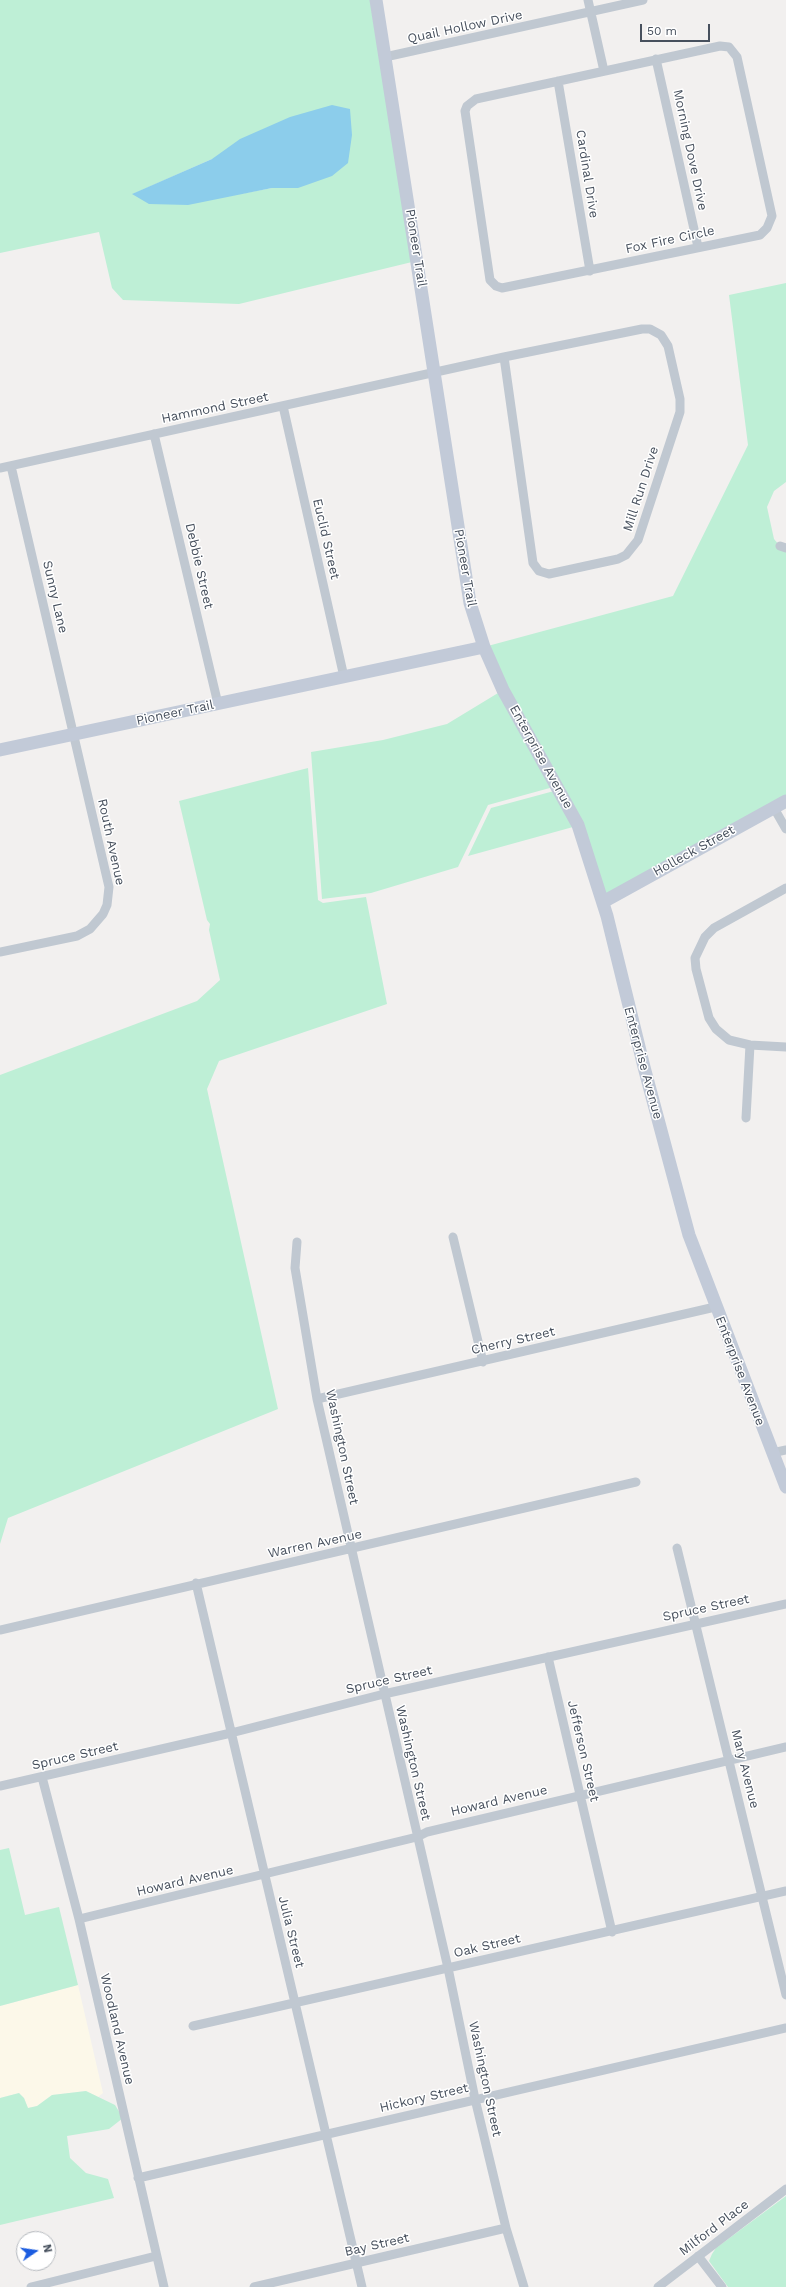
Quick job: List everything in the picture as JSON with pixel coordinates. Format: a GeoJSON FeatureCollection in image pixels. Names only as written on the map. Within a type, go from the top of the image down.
{"type":"FeatureCollection","features":[{"type":"Feature","properties":{"kind":"street","name":"Pioneer Trail"},"geometry":{"type":"LineString","coordinates":[[0,750],[484,647],[470,603],[376,0]]}},
{"type":"Feature","properties":{"kind":"street"},"geometry":{"type":"LineString","coordinates":[[588,0],[604,71]]}},
{"type":"Feature","properties":{"kind":"street","name":"Quail Hollow Drive"},"geometry":{"type":"LineString","coordinates":[[385,57],[643,0]]}},
{"type":"Feature","properties":{"kind":"street","name":"Fox Fire Circle"},"geometry":{"type":"LineString","coordinates":[[720,46],[728,47],[737,57],[772,216],[767,228],[760,235],[502,288],[496,286],[490,280],[465,111],[468,106],[476,100],[604,71],[720,46]]}},
{"type":"Feature","properties":{"kind":"street","name":"Morning Dove Drive"},"geometry":{"type":"LineString","coordinates":[[656,59],[698,247]]}},
{"type":"Feature","properties":{"kind":"street","name":"Cardinal Drive"},"geometry":{"type":"LineString","coordinates":[[558,81],[590,270]]}},
{"type":"Feature","properties":{"kind":"street","name":"Mill Run Drive"},"geometry":{"type":"LineString","coordinates":[[435,373],[504,357],[642,329],[650,329],[661,335],[668,346],[680,400],[680,412],[638,540],[626,555],[618,559],[549,574],[539,570],[533,563],[504,357]]}},
{"type":"Feature","properties":{"kind":"street","name":"Hammond Street"},"geometry":{"type":"LineString","coordinates":[[0,468],[435,373]]}},
{"type":"Feature","properties":{"kind":"street","name":"Euclid Street"},"geometry":{"type":"LineString","coordinates":[[283,406],[344,677]]}},
{"type":"Feature","properties":{"kind":"street","name":"Debbie Street"},"geometry":{"type":"LineString","coordinates":[[154,434],[218,704]]}},
{"type":"Feature","properties":{"kind":"street","name":"Sunny Lane"},"geometry":{"type":"LineString","coordinates":[[11,466],[73,734]]}},
{"type":"Feature","properties":{"kind":"street","name":"Enterprise Avenue"},"geometry":{"type":"LineString","coordinates":[[484,647],[517,715],[578,825],[603,902],[644,1067],[689,1235],[715,1307],[786,1487]]}},
{"type":"Feature","properties":{"kind":"street","name":"Routh Avenue"},"geometry":{"type":"LineString","coordinates":[[0,952],[77,936],[90,929],[103,914],[107,904],[109,887],[73,734]]}},
{"type":"Feature","properties":{"kind":"street","name":"Holleck Street"},"geometry":{"type":"LineString","coordinates":[[603,902],[786,801]]}},
{"type":"Feature","properties":{"kind":"street"},"geometry":{"type":"LineString","coordinates":[[774,808],[786,829]]}},
{"type":"Feature","properties":{"kind":"street"},"geometry":{"type":"LineString","coordinates":[[786,888],[714,928],[705,937],[698,948],[695,958],[696,969],[709,1018],[716,1029],[729,1040],[750,1045],[786,1047]]}},
{"type":"Feature","properties":{"kind":"street"},"geometry":{"type":"LineString","coordinates":[[746,1118],[750,1045]]}},
{"type":"Feature","properties":{"kind":"street"},"geometry":{"type":"LineString","coordinates":[[453,1237],[483,1362]]}},
{"type":"Feature","properties":{"kind":"street","name":"Washington Street"},"geometry":{"type":"LineString","coordinates":[[297,1242],[295,1268],[317,1399],[448,1968],[475,2099],[506,2228],[524,2287]]}},
{"type":"Feature","properties":{"kind":"street","name":"Cherry Street"},"geometry":{"type":"LineString","coordinates":[[317,1399],[483,1362],[715,1307]]}},
{"type":"Feature","properties":{"kind":"street"},"geometry":{"type":"LineString","coordinates":[[772,1453],[786,1450]]}},
{"type":"Feature","properties":{"kind":"street","name":"Warren Avenue"},"geometry":{"type":"LineString","coordinates":[[0,1630],[196,1583],[351,1550],[636,1482]]}},
{"type":"Feature","properties":{"kind":"street","name":"Mary Avenue"},"geometry":{"type":"LineString","coordinates":[[677,1548],[694,1623],[730,1761],[786,1995]]}},
{"type":"Feature","properties":{"kind":"street","name":"Julia Street"},"geometry":{"type":"LineString","coordinates":[[196,1583],[362,2287]]}},
{"type":"Feature","properties":{"kind":"street","name":"Spruce Street"},"geometry":{"type":"LineString","coordinates":[[0,1786],[231,1733],[384,1694],[694,1623],[786,1604]]}},
{"type":"Feature","properties":{"kind":"street","name":"Jefferson Street"},"geometry":{"type":"LineString","coordinates":[[548,1657],[612,1932]]}},
{"type":"Feature","properties":{"kind":"street","name":"Howard Avenue"},"geometry":{"type":"LineString","coordinates":[[79,1919],[417,1837],[427,1832],[786,1747]]}},
{"type":"Feature","properties":{"kind":"street","name":"Woodland Avenue"},"geometry":{"type":"LineString","coordinates":[[42,1777],[79,1919],[164,2287]]}},
{"type":"Feature","properties":{"kind":"street","name":"Oak Street"},"geometry":{"type":"LineString","coordinates":[[193,2026],[786,1892]]}},
{"type":"Feature","properties":{"kind":"street","name":"Hickory Street"},"geometry":{"type":"LineString","coordinates":[[138,2178],[786,2028]]}},
{"type":"Feature","properties":{"kind":"street","name":"Milford Place"},"geometry":{"type":"LineString","coordinates":[[658,2287],[786,2190]]}},
{"type":"Feature","properties":{"kind":"street","name":"Bay Street"},"geometry":{"type":"LineString","coordinates":[[254,2287],[506,2228]]}},
{"type":"Feature","properties":{"kind":"street"},"geometry":{"type":"LineString","coordinates":[[31,2287],[156,2256]]}},
{"type":"Feature","properties":{"kind":"street"},"geometry":{"type":"LineString","coordinates":[[698,2256],[722,2287]]}},
{"type":"Feature","properties":{"kind":"shaded area"},"geometry":{"type":"Polygon","coordinates":[[[78,1985],[103,2093],[98,2097],[86,2091],[52,2095],[37,2106],[28,2108],[24,2098],[19,2093],[0,2098],[0,2006],[78,1985]]]}},
{"type":"Feature","properties":{"kind":"green space"},"geometry":{"type":"Polygon","coordinates":[[[0,0],[370,0],[412,262],[239,304],[123,300],[112,288],[99,232],[0,253],[0,0]],[[212,159],[133,194],[240,194],[272,188],[298,188],[212,159]]]}},
{"type":"Feature","properties":{"kind":"green space"},"geometry":{"type":"Polygon","coordinates":[[[786,283],[786,482],[774,491],[767,507],[774,539],[780,546],[786,548],[786,804],[603,902],[557,786],[488,805],[458,867],[371,893],[322,899],[311,752],[383,740],[447,724],[503,690],[484,647],[673,596],[748,445],[729,295],[786,283]]]}},
{"type":"Feature","properties":{"kind":"green space"},"geometry":{"type":"Polygon","coordinates":[[[308,768],[318,900],[323,903],[366,897],[387,1004],[219,1061],[207,1089],[278,1409],[8,1518],[0,1544],[0,1075],[197,1001],[220,980],[209,930],[210,924],[207,920],[179,801],[308,768]]]}},
{"type":"Feature","properties":{"kind":"green space"},"geometry":{"type":"Polygon","coordinates":[[[554,791],[573,827],[468,856],[491,808],[554,791]]]}},
{"type":"Feature","properties":{"kind":"green space"},"geometry":{"type":"Polygon","coordinates":[[[9,1848],[25,1915],[59,1907],[78,1985],[0,2006],[0,1850],[9,1848]]]}},
{"type":"Feature","properties":{"kind":"green space"},"geometry":{"type":"Polygon","coordinates":[[[86,2091],[115,2105],[123,2118],[109,2129],[67,2136],[70,2158],[86,2173],[108,2179],[114,2198],[0,2225],[0,2098],[19,2093],[24,2098],[28,2108],[37,2106],[52,2095],[86,2091]]]}},
{"type":"Feature","properties":{"kind":"green space"},"geometry":{"type":"Polygon","coordinates":[[[786,2196],[786,2287],[728,2287],[709,2261],[712,2254],[716,2248],[786,2196]]]}},
{"type":"Feature","properties":{"kind":"water"},"geometry":{"type":"Polygon","coordinates":[[[332,105],[350,109],[352,135],[348,163],[332,176],[298,188],[272,188],[188,205],[149,204],[132,194],[212,159],[240,139],[290,117],[332,105]]]}}]}
